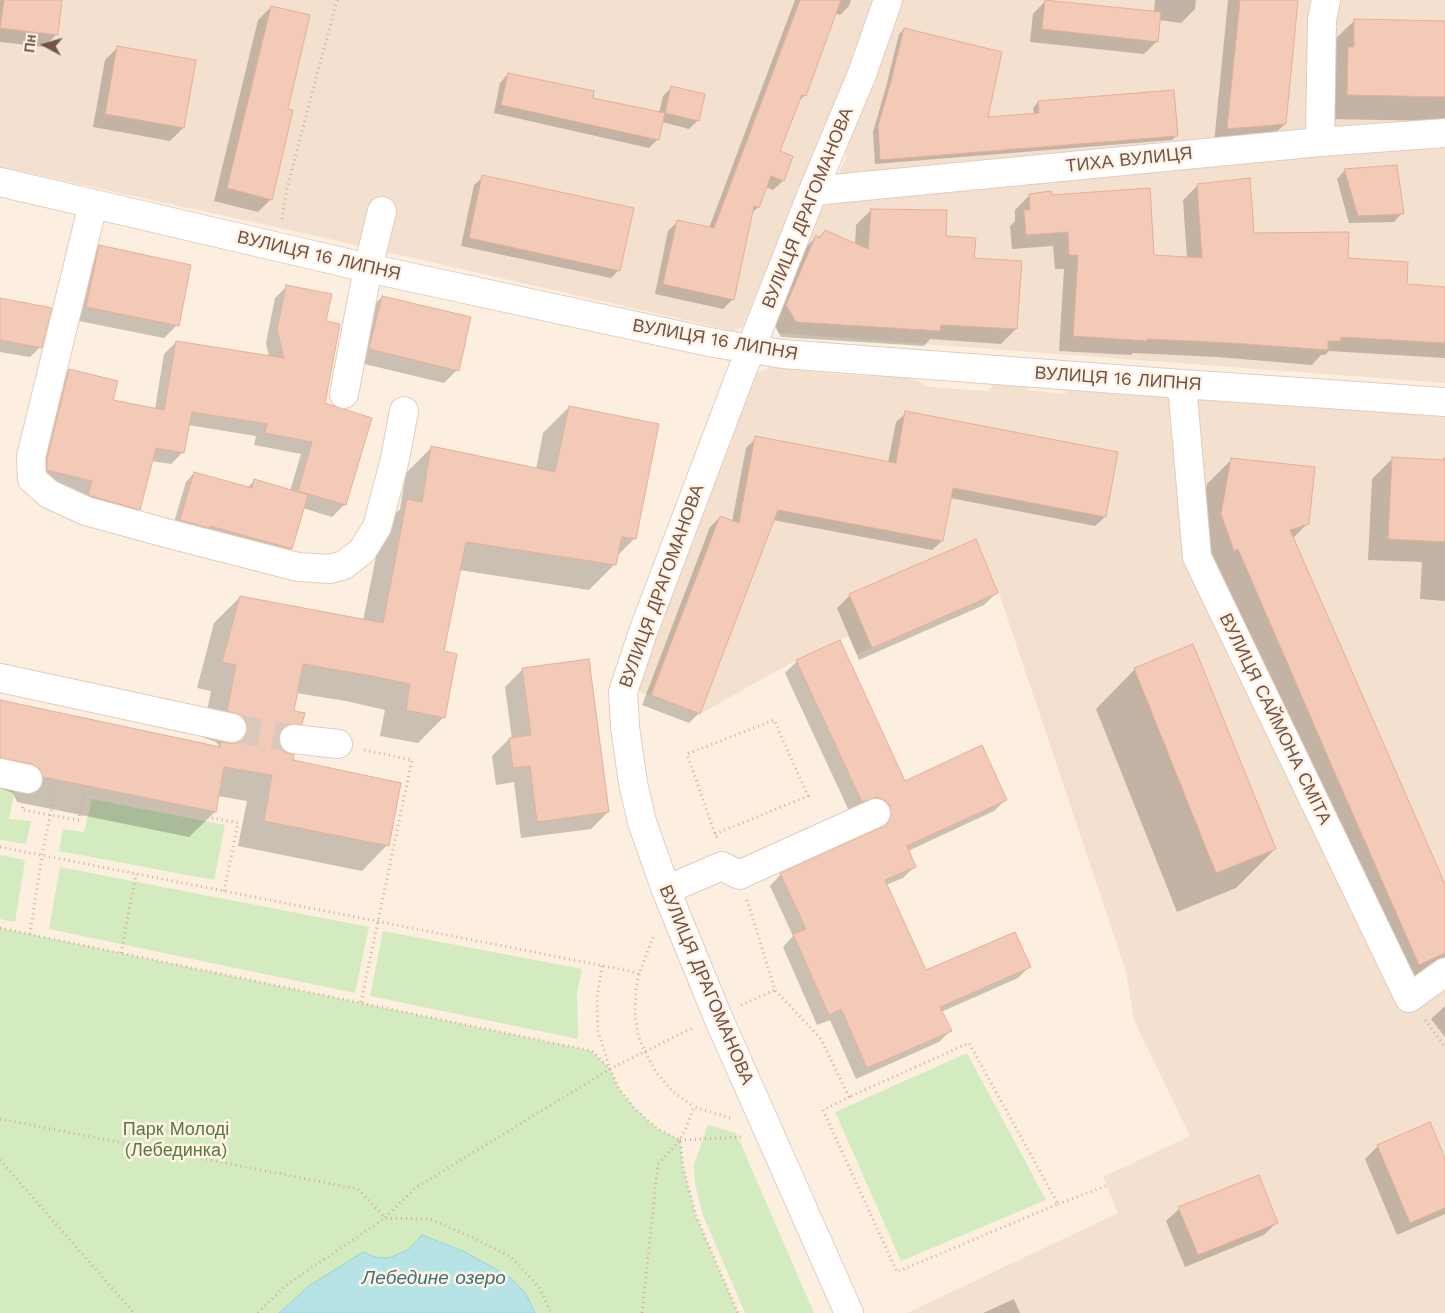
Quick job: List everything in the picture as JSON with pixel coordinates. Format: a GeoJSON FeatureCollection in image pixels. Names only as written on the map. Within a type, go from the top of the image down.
{"type":"FeatureCollection","features":[{"type":"Feature","properties":{"kind":"street","name":"ВУЛИЦЯ ДРАГОМАНОВА"},"geometry":{"type":"LineString","coordinates":[[849,1313],[707,1020],[668,895],[640,814],[633,783],[625,727],[623,692],[643,632],[750,349],[862,74],[888,0]]}},
{"type":"Feature","properties":{"kind":"street"},"geometry":{"type":"LineString","coordinates":[[1320,142],[1322,19],[1326,0]]}},
{"type":"Feature","properties":{"kind":"street","name":"ТИХА ВУЛИЦЯ"},"geometry":{"type":"LineString","coordinates":[[813,191],[1320,142],[1445,133]]}},
{"type":"Feature","properties":{"kind":"street","name":"ВУЛИЦЯ 16 ЛИПНЯ"},"geometry":{"type":"LineString","coordinates":[[0,182],[368,268],[714,344],[783,354],[1445,402]]}},
{"type":"Feature","properties":{"kind":"street"},"geometry":{"type":"LineString","coordinates":[[93,204],[32,457],[32,479],[49,494],[86,511],[298,566],[330,569],[344,566],[362,551],[377,527],[395,459],[404,411]]}},
{"type":"Feature","properties":{"kind":"street"},"geometry":{"type":"LineString","coordinates":[[344,394],[368,268],[382,211]]}},
{"type":"Feature","properties":{"kind":"street","name":"ВУЛИЦЯ САЙМОНА СМІТА"},"geometry":{"type":"LineString","coordinates":[[1182,384],[1196,557],[1409,998]]}},
{"type":"Feature","properties":{"kind":"street"},"geometry":{"type":"LineString","coordinates":[[0,678],[232,728]]}},
{"type":"Feature","properties":{"kind":"street"},"geometry":{"type":"LineString","coordinates":[[294,739],[338,744]]}},
{"type":"Feature","properties":{"kind":"street"},"geometry":{"type":"LineString","coordinates":[[0,773],[28,779]]}},
{"type":"Feature","properties":{"kind":"street"},"geometry":{"type":"LineString","coordinates":[[668,895],[722,866],[739,875],[876,813]]}},
{"type":"Feature","properties":{"kind":"street"},"geometry":{"type":"LineString","coordinates":[[1409,998],[1445,972]]}},
{"type":"Feature","properties":{"kind":"path"},"geometry":{"type":"LineString","coordinates":[[279,247],[287,188],[338,0]]}},
{"type":"Feature","properties":{"kind":"path"},"geometry":{"type":"LineString","coordinates":[[715,834],[808,796],[774,720],[687,754],[715,834],[739,875],[776,990],[821,1039],[849,1097]]}},
{"type":"Feature","properties":{"kind":"path"},"geometry":{"type":"LineString","coordinates":[[338,744],[412,760],[361,1002]]}},
{"type":"Feature","properties":{"kind":"path"},"geometry":{"type":"LineString","coordinates":[[30,934],[42,855],[58,780]]}},
{"type":"Feature","properties":{"kind":"path"},"geometry":{"type":"LineString","coordinates":[[50,816],[79,820],[84,792],[238,823],[224,891]]}},
{"type":"Feature","properties":{"kind":"path"},"geometry":{"type":"LineString","coordinates":[[0,847],[639,974]]}},
{"type":"Feature","properties":{"kind":"path"},"geometry":{"type":"LineString","coordinates":[[122,953],[136,874]]}},
{"type":"Feature","properties":{"kind":"path"},"geometry":{"type":"LineString","coordinates":[[0,928],[592,1051],[610,1069]]}},
{"type":"Feature","properties":{"kind":"path"},"geometry":{"type":"LineString","coordinates":[[646,956],[636,988],[635,1016],[638,1034],[645,1052],[656,1072],[672,1092],[694,1107],[735,1119]]}},
{"type":"Feature","properties":{"kind":"path"},"geometry":{"type":"LineString","coordinates":[[602,966],[597,998],[598,1032],[610,1069],[619,1089],[635,1109],[658,1128],[680,1140],[742,1137]]}},
{"type":"Feature","properties":{"kind":"path"},"geometry":{"type":"LineString","coordinates":[[258,1313],[286,1286],[385,1218],[414,1188],[610,1069],[707,1020],[776,990]]}},
{"type":"Feature","properties":{"kind":"path"},"geometry":{"type":"LineString","coordinates":[[1409,998],[1445,1047]]}},
{"type":"Feature","properties":{"kind":"path"},"geometry":{"type":"LineString","coordinates":[[1058,1204],[969,1043],[823,1110],[897,1272],[1058,1204],[1106,1186]]}},
{"type":"Feature","properties":{"kind":"path"},"geometry":{"type":"LineString","coordinates":[[642,1313],[658,1164],[680,1140],[694,1107]]}},
{"type":"Feature","properties":{"kind":"path"},"geometry":{"type":"LineString","coordinates":[[0,1120],[358,1189],[385,1218],[428,1219],[474,1238],[511,1257],[539,1287],[551,1313]]}},
{"type":"Feature","properties":{"kind":"path"},"geometry":{"type":"LineString","coordinates":[[680,1140],[683,1167],[696,1216],[738,1313]]}},
{"type":"Feature","properties":{"kind":"path"},"geometry":{"type":"LineString","coordinates":[[0,1160],[134,1313]]}},
{"type":"Feature","properties":{"kind":"shaded area"},"geometry":{"type":"Polygon","coordinates":[[[0,0],[877,0],[813,162],[746,320],[741,328],[733,331],[303,233],[0,167],[0,0]]]}},
{"type":"Feature","properties":{"kind":"shaded area"},"geometry":{"type":"Polygon","coordinates":[[[901,0],[1445,0],[1445,383],[778,333],[774,320],[819,212],[846,158],[846,148],[901,0]]]}},
{"type":"Feature","properties":{"kind":"shaded area"},"geometry":{"type":"Polygon","coordinates":[[[770,367],[834,374],[910,378],[930,387],[989,391],[993,383],[1025,385],[1028,390],[1065,394],[1067,387],[1445,415],[1445,1313],[907,1313],[1118,1213],[1103,1177],[1190,1136],[1134,1020],[1126,972],[999,593],[857,654],[848,636],[796,660],[700,714],[636,690],[750,383],[758,373],[770,367]]]}},
{"type":"Feature","properties":{"kind":"green space"},"geometry":{"type":"Polygon","coordinates":[[[0,781],[16,785],[9,819],[31,821],[26,844],[0,840],[0,781]]]}},
{"type":"Feature","properties":{"kind":"green space"},"geometry":{"type":"Polygon","coordinates":[[[92,799],[225,825],[214,880],[59,851],[63,829],[84,832],[92,799]]]}},
{"type":"Feature","properties":{"kind":"green space"},"geometry":{"type":"Polygon","coordinates":[[[0,855],[25,860],[15,922],[0,919],[0,855]]]}},
{"type":"Feature","properties":{"kind":"green space"},"geometry":{"type":"Polygon","coordinates":[[[60,867],[369,927],[355,993],[49,929],[60,867]]]}},
{"type":"Feature","properties":{"kind":"green space","name":"Парк Молоді (Лебединка)"},"geometry":{"type":"Polygon","coordinates":[[[0,928],[592,1051],[610,1069],[619,1089],[635,1109],[658,1129],[680,1140],[683,1167],[696,1216],[738,1313],[0,1313],[0,928]]]}},
{"type":"Feature","properties":{"kind":"green space"},"geometry":{"type":"Polygon","coordinates":[[[383,931],[582,969],[577,993],[578,1039],[370,996],[383,931]]]}},
{"type":"Feature","properties":{"kind":"green space"},"geometry":{"type":"Polygon","coordinates":[[[967,1053],[1046,1200],[901,1261],[835,1112],[967,1053]]]}},
{"type":"Feature","properties":{"kind":"green space"},"geometry":{"type":"Polygon","coordinates":[[[708,1125],[736,1133],[814,1313],[745,1313],[703,1215],[695,1184],[694,1164],[708,1125]]]}},
{"type":"Feature","properties":{"kind":"water","name":"Лебедине озеро"},"geometry":{"type":"Polygon","coordinates":[[[422,1235],[465,1252],[510,1277],[526,1294],[535,1313],[279,1313],[309,1286],[363,1252],[375,1257],[392,1257],[409,1249],[422,1235]]]}},
{"type":"Feature","properties":{"kind":"building"},"geometry":{"type":"Polygon","coordinates":[[[4,0],[62,0],[58,35],[0,28],[4,0]]]}},
{"type":"Feature","properties":{"kind":"building"},"geometry":{"type":"Polygon","coordinates":[[[800,0],[841,0],[806,96],[802,95],[780,151],[793,156],[784,181],[771,176],[759,208],[754,206],[734,300],[663,284],[677,220],[714,228],[800,0]]]}},
{"type":"Feature","properties":{"kind":"building"},"geometry":{"type":"Polygon","coordinates":[[[1045,0],[1161,12],[1158,42],[1042,29],[1045,0]]]}},
{"type":"Feature","properties":{"kind":"building"},"geometry":{"type":"Polygon","coordinates":[[[1240,0],[1298,0],[1286,124],[1227,129],[1240,0]]]}},
{"type":"Feature","properties":{"kind":"building"},"geometry":{"type":"Polygon","coordinates":[[[271,6],[310,15],[288,109],[293,110],[272,200],[227,188],[271,6]]]}},
{"type":"Feature","properties":{"kind":"building"},"geometry":{"type":"Polygon","coordinates":[[[1354,19],[1445,21],[1445,97],[1347,95],[1348,47],[1354,47],[1354,19]]]}},
{"type":"Feature","properties":{"kind":"building"},"geometry":{"type":"Polygon","coordinates":[[[904,28],[1002,52],[988,117],[1039,113],[1038,101],[1174,90],[1178,136],[880,160],[878,126],[904,28]]]}},
{"type":"Feature","properties":{"kind":"building"},"geometry":{"type":"Polygon","coordinates":[[[117,46],[196,60],[184,128],[105,114],[117,46]]]}},
{"type":"Feature","properties":{"kind":"building"},"geometry":{"type":"Polygon","coordinates":[[[508,73],[594,91],[593,98],[665,113],[659,140],[501,105],[508,73]]]}},
{"type":"Feature","properties":{"kind":"building"},"geometry":{"type":"Polygon","coordinates":[[[671,86],[705,94],[699,121],[665,113],[671,86]]]}},
{"type":"Feature","properties":{"kind":"building"},"geometry":{"type":"Polygon","coordinates":[[[1397,165],[1404,214],[1358,216],[1344,169],[1397,165]]]}},
{"type":"Feature","properties":{"kind":"building"},"geometry":{"type":"Polygon","coordinates":[[[482,175],[634,208],[620,271],[469,238],[482,175]]]}},
{"type":"Feature","properties":{"kind":"building"},"geometry":{"type":"Polygon","coordinates":[[[1250,178],[1254,233],[1349,232],[1348,258],[1408,262],[1407,284],[1445,287],[1445,343],[1341,337],[1341,341],[1328,341],[1328,350],[1232,343],[1147,339],[1147,341],[1073,336],[1078,255],[1069,255],[1068,232],[1026,235],[1024,210],[1030,210],[1029,194],[1051,191],[1052,195],[1150,188],[1154,255],[1202,258],[1197,184],[1250,178]]]}},
{"type":"Feature","properties":{"kind":"building"},"geometry":{"type":"Polygon","coordinates":[[[871,209],[947,210],[946,236],[976,238],[974,258],[1022,261],[1017,329],[941,325],[940,331],[796,322],[786,305],[816,235],[820,238],[825,230],[868,249],[871,209]]]}},
{"type":"Feature","properties":{"kind":"building"},"geometry":{"type":"Polygon","coordinates":[[[99,245],[191,265],[179,326],[86,307],[99,245]]]}},
{"type":"Feature","properties":{"kind":"building"},"geometry":{"type":"Polygon","coordinates":[[[286,285],[332,294],[326,321],[340,324],[325,403],[372,418],[346,505],[298,491],[312,442],[265,433],[267,424],[192,412],[184,453],[156,448],[140,510],[88,495],[92,481],[47,470],[47,459],[69,369],[118,381],[113,400],[164,410],[176,341],[284,358],[277,330],[286,285]]]}},
{"type":"Feature","properties":{"kind":"building"},"geometry":{"type":"Polygon","coordinates":[[[382,296],[471,317],[459,371],[369,349],[382,296]]]}},
{"type":"Feature","properties":{"kind":"building"},"geometry":{"type":"Polygon","coordinates":[[[0,298],[52,308],[42,348],[0,340],[0,298]]]}},
{"type":"Feature","properties":{"kind":"building"},"geometry":{"type":"Polygon","coordinates":[[[569,406],[659,424],[636,539],[622,537],[616,565],[466,542],[444,651],[457,654],[445,718],[406,710],[410,684],[303,664],[294,711],[305,713],[302,724],[288,725],[282,729],[279,737],[280,746],[285,752],[294,755],[293,760],[401,783],[389,846],[264,821],[272,775],[224,767],[216,812],[43,777],[39,768],[32,764],[0,758],[0,700],[220,747],[221,742],[237,743],[244,738],[247,732],[247,724],[242,716],[227,711],[236,665],[222,662],[240,596],[383,623],[407,499],[422,502],[431,446],[555,472],[569,406]]]}},
{"type":"Feature","properties":{"kind":"building"},"geometry":{"type":"Polygon","coordinates":[[[905,411],[1118,452],[1106,517],[953,488],[943,541],[778,510],[700,714],[651,695],[720,516],[739,523],[755,436],[896,463],[905,411]]]}},
{"type":"Feature","properties":{"kind":"building"},"geometry":{"type":"Polygon","coordinates":[[[1392,457],[1445,460],[1445,542],[1388,539],[1392,457]]]}},
{"type":"Feature","properties":{"kind":"building"},"geometry":{"type":"Polygon","coordinates":[[[1231,458],[1315,467],[1309,524],[1290,530],[1445,884],[1445,953],[1419,965],[1238,549],[1234,551],[1221,514],[1231,458]]]}},
{"type":"Feature","properties":{"kind":"building"},"geometry":{"type":"Polygon","coordinates":[[[194,472],[252,488],[254,479],[308,495],[292,549],[210,526],[209,528],[180,520],[194,472]]]}},
{"type":"Feature","properties":{"kind":"building"},"geometry":{"type":"Polygon","coordinates":[[[976,539],[998,593],[872,648],[849,594],[976,539]]]}},
{"type":"Feature","properties":{"kind":"building"},"geometry":{"type":"Polygon","coordinates":[[[840,640],[905,781],[982,745],[1007,800],[907,846],[916,867],[885,880],[926,970],[1015,932],[1031,967],[940,1007],[952,1031],[867,1068],[841,1009],[829,1015],[793,934],[806,929],[780,873],[882,827],[888,822],[891,815],[890,806],[885,800],[877,797],[862,802],[796,660],[840,640]]]}},
{"type":"Feature","properties":{"kind":"building"},"geometry":{"type":"Polygon","coordinates":[[[1193,644],[1276,849],[1216,873],[1134,668],[1193,644]]]}},
{"type":"Feature","properties":{"kind":"building"},"geometry":{"type":"Polygon","coordinates":[[[589,659],[609,812],[537,822],[530,766],[513,768],[509,738],[531,735],[522,668],[589,659]]]}},
{"type":"Feature","properties":{"kind":"building"},"geometry":{"type":"Polygon","coordinates":[[[1430,1122],[1445,1158],[1445,1208],[1410,1223],[1377,1145],[1430,1122]]]}},
{"type":"Feature","properties":{"kind":"building"},"geometry":{"type":"Polygon","coordinates":[[[1259,1175],[1278,1223],[1198,1255],[1178,1207],[1259,1175]]]}},
{"type":"Feature","properties":{"kind":"tunnel"},"geometry":{"type":"LineString","coordinates":[[232,728],[294,739]]}}]}
